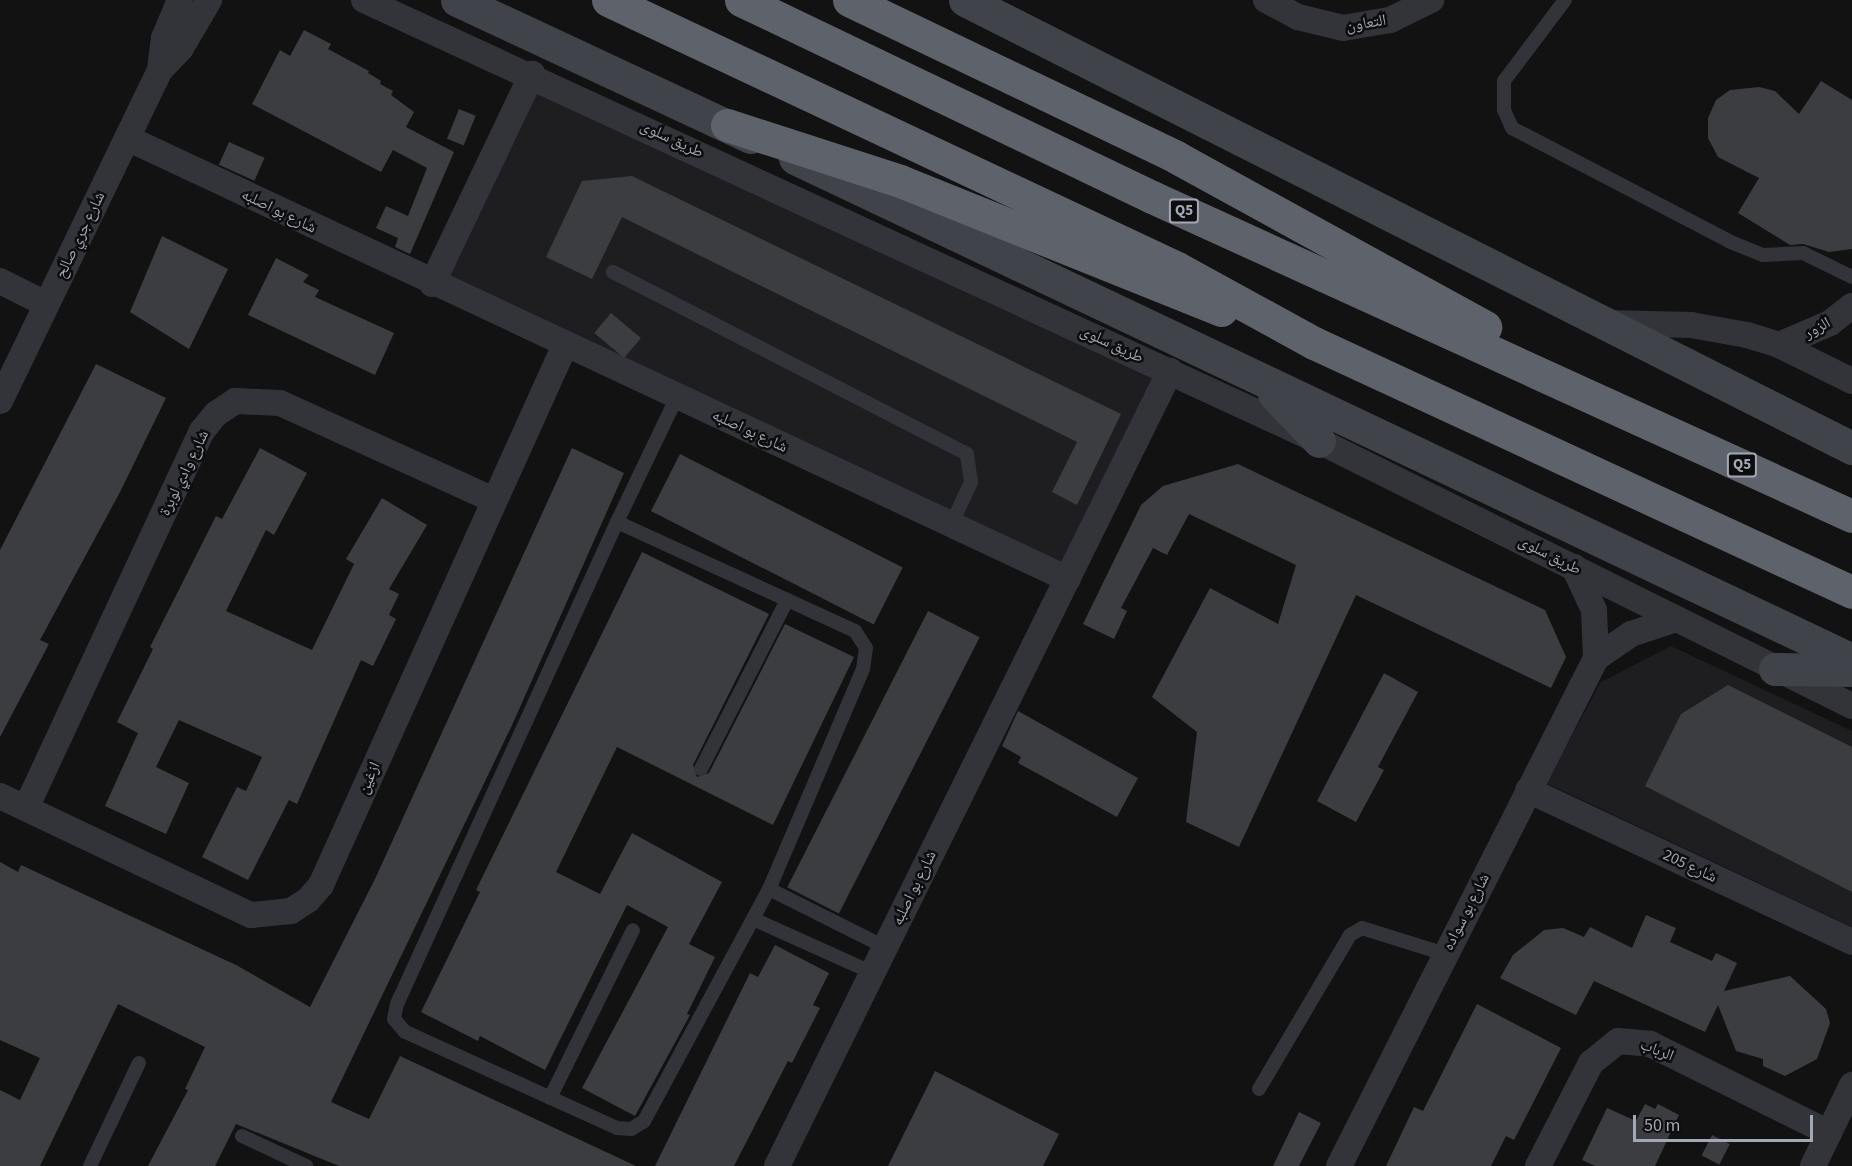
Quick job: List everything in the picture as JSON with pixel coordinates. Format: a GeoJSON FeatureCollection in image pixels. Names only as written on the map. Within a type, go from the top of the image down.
{"type":"FeatureCollection","features":[{"type":"Feature","properties":{"kind":"highway"},"geometry":{"type":"LineString","coordinates":[[608,0],[1177,268],[1314,343],[1852,591]]}},
{"type":"Feature","properties":{"kind":"highway","name":"Q5"},"geometry":{"type":"LineString","coordinates":[[741,0],[1152,197],[1632,413],[1852,516]]}},
{"type":"Feature","properties":{"kind":"highway"},"geometry":{"type":"LineString","coordinates":[[849,0],[1176,157],[1392,272],[1632,413]]}},
{"type":"Feature","properties":{"kind":"highway"},"geometry":{"type":"LineString","coordinates":[[727,125],[900,181],[1165,290],[1314,343]]}},
{"type":"Feature","properties":{"kind":"main road","name":"طريق سلوى"},"geometry":{"type":"LineString","coordinates":[[457,0],[727,125],[1852,660]]}},
{"type":"Feature","properties":{"kind":"main road"},"geometry":{"type":"LineString","coordinates":[[965,0],[1852,448]]}},
{"type":"Feature","properties":{"kind":"main road"},"geometry":{"type":"LineString","coordinates":[[1260,380],[1319,441]]}},
{"type":"Feature","properties":{"kind":"main road"},"geometry":{"type":"LineString","coordinates":[[1774,669],[1852,670]]}},
{"type":"Feature","properties":{"kind":"street","name":"شارع جري صالح"},"geometry":{"type":"LineString","coordinates":[[160,70],[164,38],[180,0]]}},
{"type":"Feature","properties":{"kind":"street","name":"شارع جري صالح"},"geometry":{"type":"LineString","coordinates":[[0,401],[160,70],[181,48],[210,0]]}},
{"type":"Feature","properties":{"kind":"street","name":"طريق سلوى"},"geometry":{"type":"LineString","coordinates":[[364,0],[532,74],[1319,441],[1574,567],[1673,620],[1852,706]]}},
{"type":"Feature","properties":{"kind":"street","name":"التعاون"},"geometry":{"type":"LineString","coordinates":[[1266,0],[1306,20],[1343,28],[1390,20],[1431,0]]}},
{"type":"Feature","properties":{"kind":"street"},"geometry":{"type":"LineString","coordinates":[[432,284],[532,74]]}},
{"type":"Feature","properties":{"kind":"street","name":"شارع بو اصلبه"},"geometry":{"type":"LineString","coordinates":[[127,138],[432,284],[1068,579]]}},
{"type":"Feature","properties":{"kind":"street"},"geometry":{"type":"LineString","coordinates":[[0,281],[46,304]]}},
{"type":"Feature","properties":{"kind":"street","name":"الزور"},"geometry":{"type":"LineString","coordinates":[[1779,345],[1822,327],[1852,306]]}},
{"type":"Feature","properties":{"kind":"street"},"geometry":{"type":"LineString","coordinates":[[1602,323],[1718,328],[1779,345],[1852,381]]}},
{"type":"Feature","properties":{"kind":"street","name":"ازغين"},"geometry":{"type":"LineString","coordinates":[[0,796],[251,915],[291,911],[308,900],[321,885],[566,345]]}},
{"type":"Feature","properties":{"kind":"street","name":"شارع بو اصلبه"},"geometry":{"type":"LineString","coordinates":[[777,1166],[1170,371]]}},
{"type":"Feature","properties":{"kind":"street","name":"شارع وادي لوبرة"},"geometry":{"type":"LineString","coordinates":[[26,808],[202,431],[216,414],[235,401],[280,403],[494,500]]}},
{"type":"Feature","properties":{"kind":"street","name":"شارع بو سواده"},"geometry":{"type":"LineString","coordinates":[[1574,567],[1594,610],[1596,658]]}},
{"type":"Feature","properties":{"kind":"street","name":"شارع بو سواده"},"geometry":{"type":"LineString","coordinates":[[1339,1166],[1596,658],[1631,634],[1673,620]]}},
{"type":"Feature","properties":{"kind":"street","name":"شارع 205"},"geometry":{"type":"LineString","coordinates":[[1528,790],[1852,942]]}},
{"type":"Feature","properties":{"kind":"street","name":"الرباب"},"geometry":{"type":"LineString","coordinates":[[1538,1166],[1591,1063],[1618,1041],[1650,1044],[1829,1133]]}},
{"type":"Feature","properties":{"kind":"street"},"geometry":{"type":"LineString","coordinates":[[1813,1166],[1852,1085]]}},
{"type":"Feature","properties":{"kind":"lane"},"geometry":{"type":"LineString","coordinates":[[1565,0],[1504,81],[1504,110],[1512,128],[1733,243],[1763,255],[1803,254],[1852,277]]}},
{"type":"Feature","properties":{"kind":"lane"},"geometry":{"type":"LineString","coordinates":[[613,272],[967,454],[971,482],[951,525]]}},
{"type":"Feature","properties":{"kind":"lane"},"geometry":{"type":"LineString","coordinates":[[617,522],[855,631],[866,648],[863,669],[769,889],[644,1121],[631,1129],[617,1128],[405,1032],[394,1019],[397,1004],[617,522],[676,397]]}},
{"type":"Feature","properties":{"kind":"lane"},"geometry":{"type":"LineString","coordinates":[[701,769],[787,600]]}},
{"type":"Feature","properties":{"kind":"lane"},"geometry":{"type":"LineString","coordinates":[[769,889],[885,947]]}},
{"type":"Feature","properties":{"kind":"lane"},"geometry":{"type":"LineString","coordinates":[[753,919],[873,973]]}},
{"type":"Feature","properties":{"kind":"lane"},"geometry":{"type":"LineString","coordinates":[[1259,1089],[1350,935],[1362,927],[1445,954]]}},
{"type":"Feature","properties":{"kind":"lane"},"geometry":{"type":"LineString","coordinates":[[550,1098],[633,930]]}},
{"type":"Feature","properties":{"kind":"lane"},"geometry":{"type":"LineString","coordinates":[[90,1166],[139,1063]]}},
{"type":"Feature","properties":{"kind":"lane"},"geometry":{"type":"LineString","coordinates":[[242,1136],[306,1166]]}},
{"type":"Feature","properties":{"kind":"shaded area"},"geometry":{"type":"Polygon","coordinates":[[[537,84],[1161,375],[1068,573],[444,282],[537,84]]]}},
{"type":"Feature","properties":{"kind":"shaded area"},"geometry":{"type":"Polygon","coordinates":[[[1671,646],[1852,731],[1852,927],[1546,783],[1601,682],[1671,646]]]}},
{"type":"Feature","properties":{"kind":"building"},"geometry":{"type":"Polygon","coordinates":[[[304,30],[331,44],[328,49],[369,71],[368,73],[381,81],[380,84],[393,91],[391,95],[414,112],[406,127],[454,152],[410,254],[395,247],[398,238],[376,228],[386,206],[408,216],[427,168],[393,150],[381,172],[252,104],[280,50],[290,56],[304,30]]]}},
{"type":"Feature","properties":{"kind":"building"},"geometry":{"type":"Polygon","coordinates":[[[1821,81],[1852,100],[1852,249],[1829,252],[1803,244],[1790,245],[1738,213],[1759,178],[1718,157],[1708,138],[1708,118],[1716,100],[1730,90],[1759,87],[1775,91],[1799,114],[1821,81]]]}},
{"type":"Feature","properties":{"kind":"building"},"geometry":{"type":"Polygon","coordinates":[[[459,109],[476,116],[464,145],[447,139],[459,109]]]}},
{"type":"Feature","properties":{"kind":"building"},"geometry":{"type":"Polygon","coordinates":[[[229,142],[265,158],[254,181],[219,165],[229,142]]]}},
{"type":"Feature","properties":{"kind":"building"},"geometry":{"type":"Polygon","coordinates":[[[632,176],[1121,414],[1077,505],[1052,492],[1077,442],[622,217],[592,279],[546,257],[582,181],[632,176]]]}},
{"type":"Feature","properties":{"kind":"building"},"geometry":{"type":"Polygon","coordinates":[[[162,236],[228,269],[189,349],[130,312],[162,236]]]}},
{"type":"Feature","properties":{"kind":"building"},"geometry":{"type":"Polygon","coordinates":[[[276,258],[309,275],[303,282],[319,290],[315,297],[394,333],[375,375],[248,315],[276,258]]]}},
{"type":"Feature","properties":{"kind":"building"},"geometry":{"type":"Polygon","coordinates":[[[611,313],[641,338],[624,358],[594,333],[611,313]]]}},
{"type":"Feature","properties":{"kind":"building"},"geometry":{"type":"Polygon","coordinates":[[[96,364],[166,398],[120,492],[40,640],[49,644],[0,737],[0,550],[96,364]]]}},
{"type":"Feature","properties":{"kind":"building"},"geometry":{"type":"Polygon","coordinates":[[[260,448],[307,473],[274,535],[266,530],[226,611],[312,650],[354,564],[346,559],[382,498],[427,525],[389,589],[399,594],[389,615],[396,619],[373,666],[361,660],[297,804],[289,800],[248,880],[202,857],[237,787],[246,791],[262,757],[179,720],[156,767],[189,783],[166,834],[105,806],[138,733],[117,722],[153,649],[150,647],[216,516],[222,519],[260,448]]]}},
{"type":"Feature","properties":{"kind":"building"},"geometry":{"type":"Polygon","coordinates":[[[572,448],[624,473],[513,723],[331,1102],[369,1119],[400,1056],[636,1166],[339,1166],[236,1124],[215,1166],[148,1166],[188,1090],[185,1089],[205,1047],[118,1004],[40,1166],[0,1166],[0,1090],[20,1100],[40,1058],[0,1040],[0,862],[18,872],[21,865],[236,965],[310,1007],[375,879],[572,448]]]}},
{"type":"Feature","properties":{"kind":"building"},"geometry":{"type":"Polygon","coordinates":[[[680,454],[903,567],[874,625],[651,511],[680,454]]]}},
{"type":"Feature","properties":{"kind":"building"},"geometry":{"type":"Polygon","coordinates":[[[1238,464],[1545,610],[1566,657],[1551,688],[1356,595],[1239,847],[1186,822],[1197,732],[1152,697],[1210,588],[1278,624],[1296,565],[1189,514],[1167,555],[1153,548],[1121,608],[1127,611],[1114,639],[1083,624],[1141,505],[1163,486],[1238,464]]]}},
{"type":"Feature","properties":{"kind":"building"},"geometry":{"type":"Polygon","coordinates":[[[642,552],[769,614],[693,765],[697,777],[709,773],[785,624],[854,657],[773,825],[617,747],[556,872],[600,894],[632,833],[722,882],[689,944],[715,957],[687,1014],[690,1015],[635,1116],[582,1088],[668,927],[627,905],[545,1070],[480,1036],[478,1041],[421,1012],[480,892],[476,890],[642,552]]]}},
{"type":"Feature","properties":{"kind":"building"},"geometry":{"type":"Polygon","coordinates":[[[928,611],[980,637],[839,914],[787,887],[928,611]]]}},
{"type":"Feature","properties":{"kind":"building"},"geometry":{"type":"Polygon","coordinates":[[[1384,673],[1418,692],[1378,767],[1384,770],[1356,822],[1317,801],[1384,673]]]}},
{"type":"Feature","properties":{"kind":"building"},"geometry":{"type":"Polygon","coordinates":[[[1728,685],[1852,747],[1852,892],[1645,786],[1681,714],[1728,685]]]}},
{"type":"Feature","properties":{"kind":"building"},"geometry":{"type":"Polygon","coordinates":[[[1018,711],[1138,778],[1117,817],[1018,763],[1021,757],[1002,746],[1018,711]]]}},
{"type":"Feature","properties":{"kind":"building"},"geometry":{"type":"Polygon","coordinates":[[[1646,915],[1676,928],[1670,942],[1712,961],[1716,953],[1737,963],[1724,991],[1790,976],[1826,1009],[1830,1023],[1817,1059],[1785,1076],[1763,1066],[1763,1059],[1736,1051],[1718,1005],[1705,1032],[1594,981],[1576,1015],[1500,978],[1513,955],[1544,930],[1563,928],[1584,937],[1590,927],[1632,948],[1646,915]]]}},
{"type":"Feature","properties":{"kind":"building"},"geometry":{"type":"Polygon","coordinates":[[[775,945],[829,973],[813,1005],[820,1008],[792,1063],[788,1061],[734,1166],[655,1166],[750,973],[758,977],[775,945]]]}},
{"type":"Feature","properties":{"kind":"building"},"geometry":{"type":"Polygon","coordinates":[[[1477,1004],[1561,1048],[1514,1140],[1506,1136],[1491,1166],[1386,1166],[1414,1107],[1423,1111],[1477,1004]]]}},
{"type":"Feature","properties":{"kind":"building"},"geometry":{"type":"Polygon","coordinates":[[[935,1071],[1059,1134],[1043,1166],[888,1166],[935,1071]]]}},
{"type":"Feature","properties":{"kind":"building"},"geometry":{"type":"Polygon","coordinates":[[[1645,1104],[1655,1109],[1658,1104],[1679,1115],[1655,1166],[1595,1166],[1582,1160],[1607,1108],[1636,1121],[1645,1104]]]}},
{"type":"Feature","properties":{"kind":"building"},"geometry":{"type":"Polygon","coordinates":[[[1299,1112],[1321,1123],[1299,1166],[1273,1166],[1299,1112]]]}},
{"type":"Feature","properties":{"kind":"building"},"geometry":{"type":"Polygon","coordinates":[[[1712,1135],[1730,1144],[1719,1165],[1702,1155],[1712,1135]]]}}]}
